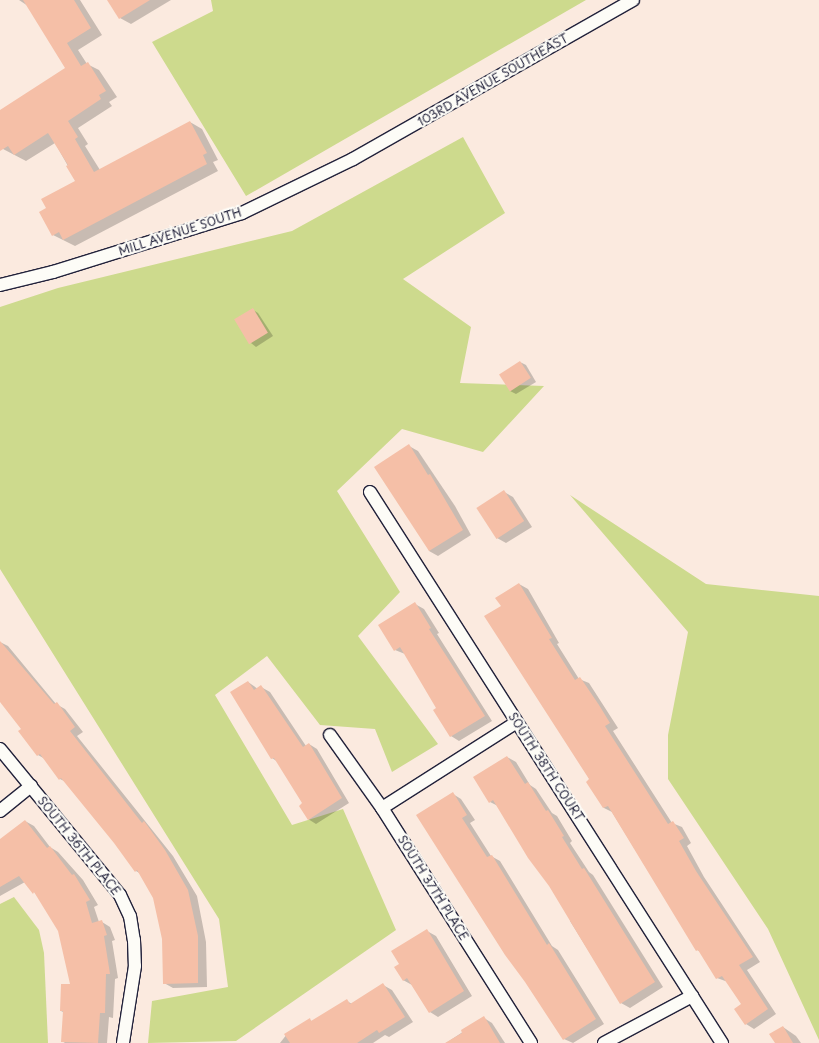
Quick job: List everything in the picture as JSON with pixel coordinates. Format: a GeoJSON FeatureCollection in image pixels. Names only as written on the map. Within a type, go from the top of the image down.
{"type":"FeatureCollection","features":[{"type":"Feature","properties":{"kind":"street","name":"103RD AVENUE SOUTHEAST"},"geometry":{"type":"LineString","coordinates":[[353,159],[632,0]]}},
{"type":"Feature","properties":{"kind":"street","name":"MILL AVENUE SOUTH"},"geometry":{"type":"LineString","coordinates":[[0,285],[53,272],[242,213],[353,159]]}},
{"type":"Feature","properties":{"kind":"street","name":"SOUTH 38TH COURT"},"geometry":{"type":"LineString","coordinates":[[370,492],[722,1043]]}},
{"type":"Feature","properties":{"kind":"street"},"geometry":{"type":"LineString","coordinates":[[382,808],[517,722]]}},
{"type":"Feature","properties":{"kind":"street","name":"SOUTH 37TH PLACE"},"geometry":{"type":"LineString","coordinates":[[330,735],[382,808],[531,1043]]}},
{"type":"Feature","properties":{"kind":"street","name":"SOUTH 36TH PLACE"},"geometry":{"type":"LineString","coordinates":[[0,749],[120,895],[130,916],[134,940],[135,966],[123,1043]]}},
{"type":"Feature","properties":{"kind":"street"},"geometry":{"type":"LineString","coordinates":[[0,811],[31,786]]}},
{"type":"Feature","properties":{"kind":"street"},"geometry":{"type":"LineString","coordinates":[[604,1043],[692,996]]}},
{"type":"Feature","properties":{"kind":"green space"},"geometry":{"type":"Polygon","coordinates":[[[211,0],[586,0],[246,196],[152,42],[213,11],[211,0]]]}},
{"type":"Feature","properties":{"kind":"green space"},"geometry":{"type":"Polygon","coordinates":[[[463,137],[505,213],[403,279],[471,327],[460,383],[544,386],[483,452],[402,429],[337,491],[400,592],[358,636],[438,744],[392,772],[375,729],[320,725],[267,656],[215,695],[292,825],[343,809],[396,930],[236,1041],[148,1043],[152,1001],[228,987],[219,919],[0,569],[0,307],[58,288],[292,231],[463,137]]]}},
{"type":"Feature","properties":{"kind":"green space"},"geometry":{"type":"Polygon","coordinates":[[[570,495],[706,584],[819,596],[819,1040],[768,929],[668,779],[668,735],[688,632],[570,495]]]}},
{"type":"Feature","properties":{"kind":"green space"},"geometry":{"type":"Polygon","coordinates":[[[14,897],[39,930],[44,953],[48,1043],[0,1043],[0,904],[14,897]]]}},
{"type":"Feature","properties":{"kind":"building"},"geometry":{"type":"Polygon","coordinates":[[[23,0],[74,0],[91,28],[67,43],[81,66],[88,62],[106,91],[99,95],[101,99],[68,121],[78,137],[75,139],[94,172],[190,121],[207,153],[203,155],[207,164],[63,240],[59,232],[52,236],[39,212],[46,208],[41,199],[75,181],[66,166],[68,165],[48,133],[14,155],[8,146],[0,151],[0,110],[65,68],[23,0]]]}},
{"type":"Feature","properties":{"kind":"building"},"geometry":{"type":"Polygon","coordinates":[[[107,0],[150,0],[119,19],[107,0]]]}},
{"type":"Feature","properties":{"kind":"building"},"geometry":{"type":"Polygon","coordinates":[[[253,308],[268,333],[249,344],[234,319],[253,308]]]}},
{"type":"Feature","properties":{"kind":"building"},"geometry":{"type":"Polygon","coordinates":[[[520,361],[531,378],[510,391],[499,375],[520,361]]]}},
{"type":"Feature","properties":{"kind":"building"},"geometry":{"type":"Polygon","coordinates":[[[409,444],[428,475],[430,474],[463,530],[429,551],[374,467],[409,444]]]}},
{"type":"Feature","properties":{"kind":"building"},"geometry":{"type":"Polygon","coordinates":[[[504,490],[524,521],[496,539],[476,508],[504,490]]]}},
{"type":"Feature","properties":{"kind":"building"},"geometry":{"type":"Polygon","coordinates":[[[519,583],[552,638],[549,639],[575,680],[580,677],[599,705],[610,723],[605,726],[668,824],[673,821],[684,838],[679,841],[696,871],[753,957],[739,965],[768,1009],[745,1025],[734,1009],[741,1004],[722,976],[716,979],[698,950],[696,951],[608,806],[603,808],[586,782],[589,779],[484,616],[501,606],[495,598],[519,583]]]}},
{"type":"Feature","properties":{"kind":"building"},"geometry":{"type":"Polygon","coordinates":[[[415,602],[431,628],[429,629],[485,716],[450,737],[433,710],[436,708],[400,647],[394,651],[378,625],[415,602]]]}},
{"type":"Feature","properties":{"kind":"building"},"geometry":{"type":"Polygon","coordinates":[[[0,641],[54,704],[57,702],[75,727],[70,731],[142,823],[144,821],[165,850],[188,890],[198,936],[198,983],[163,984],[162,939],[153,898],[137,870],[135,872],[114,843],[61,778],[59,780],[40,754],[37,756],[18,731],[21,729],[0,702],[0,641]]]}},
{"type":"Feature","properties":{"kind":"building"},"geometry":{"type":"Polygon","coordinates":[[[248,681],[254,690],[261,685],[303,747],[309,743],[342,798],[308,820],[299,806],[302,803],[274,758],[271,759],[230,692],[248,681]]]}},
{"type":"Feature","properties":{"kind":"building"},"geometry":{"type":"Polygon","coordinates":[[[507,756],[525,784],[528,782],[546,811],[548,810],[564,836],[562,837],[582,869],[584,868],[655,982],[620,1004],[549,886],[528,858],[493,800],[489,803],[473,777],[507,756]]]}},
{"type":"Feature","properties":{"kind":"building"},"geometry":{"type":"Polygon","coordinates":[[[453,792],[467,815],[462,818],[487,857],[492,855],[547,945],[549,943],[596,1019],[563,1040],[505,955],[416,815],[453,792]]]}},
{"type":"Feature","properties":{"kind":"building"},"geometry":{"type":"Polygon","coordinates":[[[25,820],[47,848],[50,846],[72,875],[74,874],[90,900],[86,902],[92,923],[102,920],[107,935],[104,936],[110,974],[106,974],[105,1013],[100,1013],[98,1043],[61,1042],[63,1011],[60,1011],[61,984],[70,984],[58,931],[34,892],[33,894],[19,876],[0,887],[0,839],[25,820]]]}},
{"type":"Feature","properties":{"kind":"building"},"geometry":{"type":"Polygon","coordinates":[[[427,929],[464,991],[429,1013],[407,978],[403,981],[394,967],[399,964],[391,951],[427,929]]]}},
{"type":"Feature","properties":{"kind":"building"},"geometry":{"type":"Polygon","coordinates":[[[383,983],[405,1017],[379,1033],[377,1030],[357,1043],[290,1043],[284,1034],[310,1018],[311,1021],[347,999],[350,1004],[383,983]]]}},
{"type":"Feature","properties":{"kind":"building"},"geometry":{"type":"Polygon","coordinates":[[[484,1016],[500,1043],[445,1043],[462,1033],[461,1030],[484,1016]]]}},
{"type":"Feature","properties":{"kind":"building"},"geometry":{"type":"Polygon","coordinates":[[[783,1026],[793,1043],[775,1043],[769,1034],[783,1026]]]}}]}
